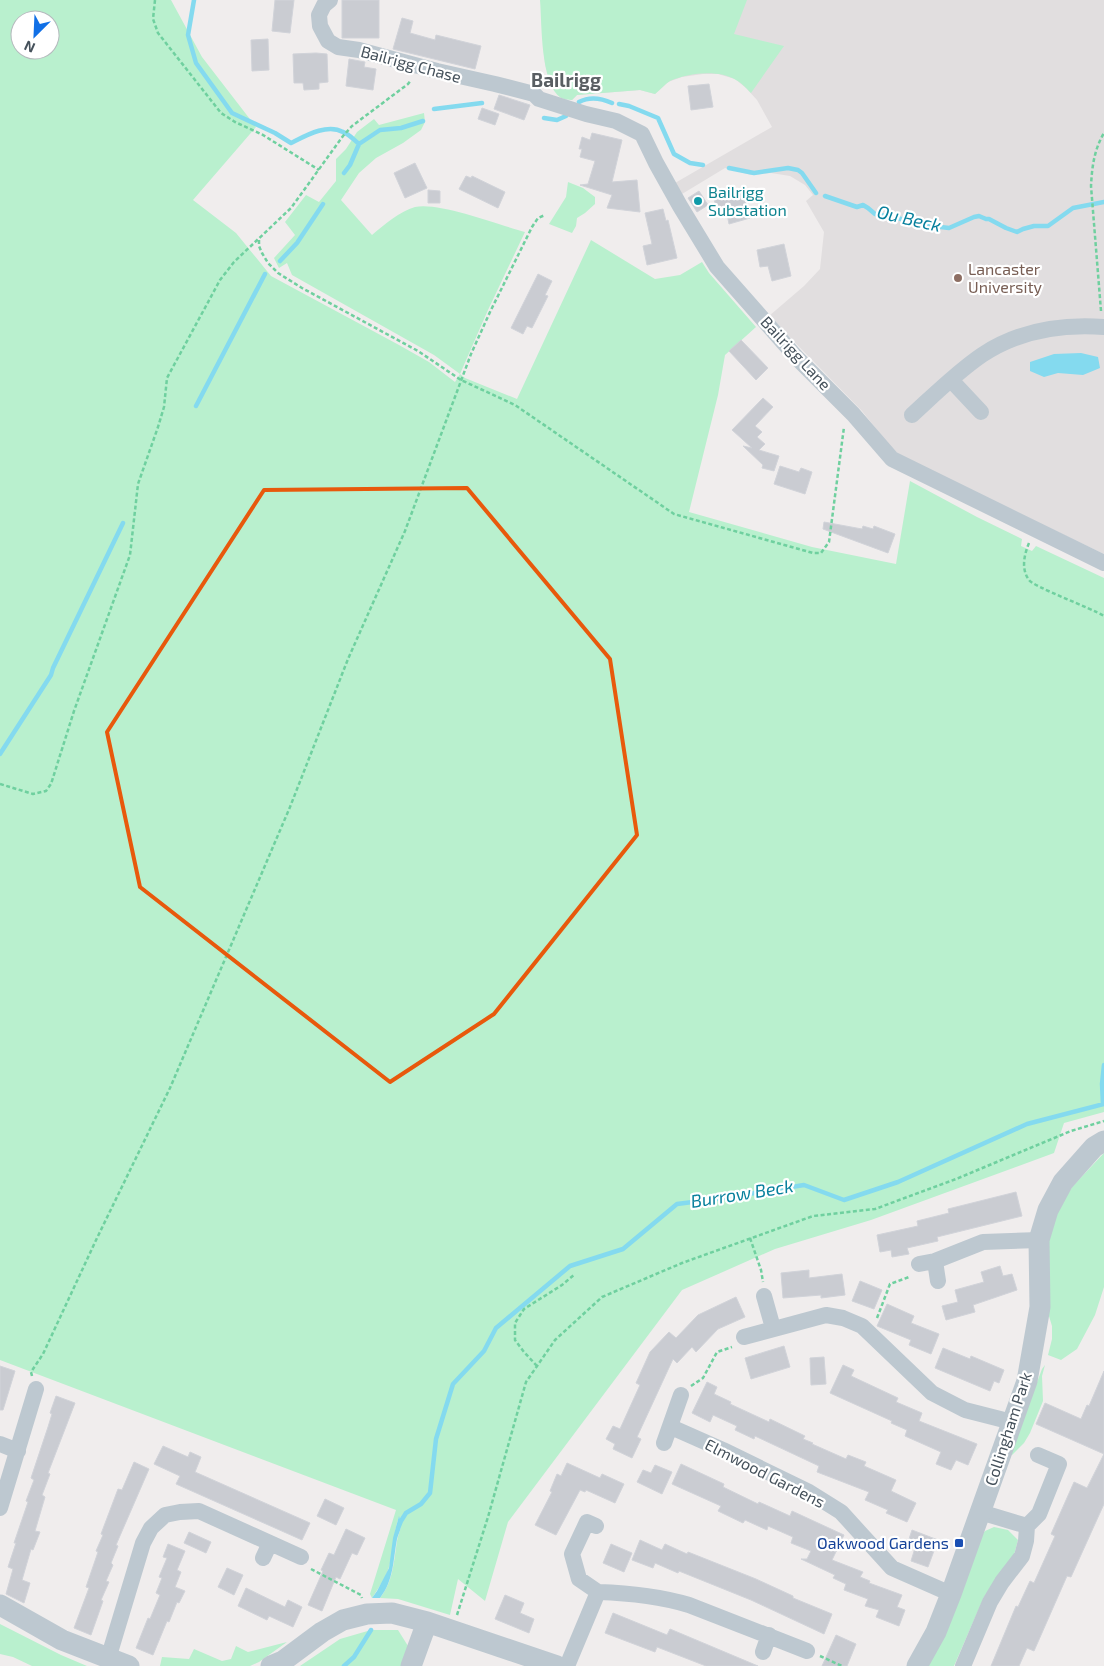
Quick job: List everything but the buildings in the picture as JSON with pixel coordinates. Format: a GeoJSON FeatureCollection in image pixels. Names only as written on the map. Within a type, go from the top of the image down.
{"type":"FeatureCollection","features":[{"type":"Feature","properties":{"kind":"street","name":"Bailrigg Chase"},"geometry":{"type":"LineString","coordinates":[[330,0],[324,5],[319,14],[320,26],[328,41],[338,47],[359,50],[534,94],[539,99]]}},
{"type":"Feature","properties":{"kind":"street","name":"Bailrigg Lane"},"geometry":{"type":"LineString","coordinates":[[539,99],[586,114],[616,121],[642,134],[680,206],[717,267],[797,358],[853,414],[892,459],[1104,563]]}},
{"type":"Feature","properties":{"kind":"street"},"geometry":{"type":"LineString","coordinates":[[912,415],[984,354],[1042,330],[1102,321]]}},
{"type":"Feature","properties":{"kind":"street"},"geometry":{"type":"LineString","coordinates":[[951,380],[981,412]]}},
{"type":"Feature","properties":{"kind":"street","name":"Collingham Park"},"geometry":{"type":"LineString","coordinates":[[917,1666],[936,1632],[951,1594],[1027,1382],[1040,1307],[1039,1240],[1048,1210],[1063,1182],[1094,1147],[1104,1141]]}},
{"type":"Feature","properties":{"kind":"street"},"geometry":{"type":"LineString","coordinates":[[919,1264],[935,1261],[983,1242],[1039,1240]]}},
{"type":"Feature","properties":{"kind":"street"},"geometry":{"type":"LineString","coordinates":[[935,1261],[938,1281]]}},
{"type":"Feature","properties":{"kind":"street"},"geometry":{"type":"LineString","coordinates":[[764,1296],[773,1328]]}},
{"type":"Feature","properties":{"kind":"street"},"geometry":{"type":"LineString","coordinates":[[744,1336],[826,1315],[842,1318],[862,1326],[932,1393],[965,1410],[1012,1422]]}},
{"type":"Feature","properties":{"kind":"street"},"geometry":{"type":"LineString","coordinates":[[0,1508],[36,1389]]}},
{"type":"Feature","properties":{"kind":"street"},"geometry":{"type":"LineString","coordinates":[[664,1443],[682,1395]]}},
{"type":"Feature","properties":{"kind":"street","name":"Elmwood Gardens"},"geometry":{"type":"LineString","coordinates":[[671,1427],[809,1492],[841,1512],[892,1568],[951,1594]]}},
{"type":"Feature","properties":{"kind":"street"},"geometry":{"type":"LineString","coordinates":[[0,1444],[18,1451]]}},
{"type":"Feature","properties":{"kind":"street"},"geometry":{"type":"LineString","coordinates":[[963,1666],[990,1602],[1002,1582],[1022,1556],[1026,1542],[1027,1526],[1039,1514],[1059,1464],[1038,1455]]}},
{"type":"Feature","properties":{"kind":"street"},"geometry":{"type":"LineString","coordinates":[[108,1659],[143,1543],[151,1528],[165,1516],[180,1512],[199,1511],[267,1551],[301,1557]]}},
{"type":"Feature","properties":{"kind":"street"},"geometry":{"type":"LineString","coordinates":[[980,1512],[1027,1526]]}},
{"type":"Feature","properties":{"kind":"street"},"geometry":{"type":"LineString","coordinates":[[596,1526],[587,1522],[572,1554],[579,1579],[598,1592],[631,1593],[671,1599],[807,1650]]}},
{"type":"Feature","properties":{"kind":"street"},"geometry":{"type":"LineString","coordinates":[[568,1666],[598,1592]]}},
{"type":"Feature","properties":{"kind":"street"},"geometry":{"type":"LineString","coordinates":[[0,1605],[62,1640],[129,1666]]}},
{"type":"Feature","properties":{"kind":"street"},"geometry":{"type":"LineString","coordinates":[[270,1666],[283,1661],[322,1632],[343,1620],[367,1614],[392,1613],[452,1630],[557,1666]]}},
{"type":"Feature","properties":{"kind":"street"},"geometry":{"type":"LineString","coordinates":[[411,1666],[427,1622]]}},
{"type":"Feature","properties":{"kind":"street"},"geometry":{"type":"LineString","coordinates":[[763,1652],[769,1635]]}},
{"type":"Feature","properties":{"kind":"path"},"geometry":{"type":"LineString","coordinates":[[155,0],[153,19],[158,32],[221,113],[263,135],[319,170]]}},
{"type":"Feature","properties":{"kind":"path"},"geometry":{"type":"LineString","coordinates":[[0,784],[34,794],[46,791],[51,784],[74,710],[130,556],[138,484],[164,407],[167,378],[220,280],[234,262],[291,208],[352,126],[408,84],[420,66]]}},
{"type":"Feature","properties":{"kind":"path"},"geometry":{"type":"LineString","coordinates":[[1102,321],[1091,199],[1092,166],[1104,133]]}},
{"type":"Feature","properties":{"kind":"path"},"geometry":{"type":"LineString","coordinates":[[36,1389],[31,1372],[43,1354],[170,1088],[290,807],[348,660],[405,531],[490,312],[523,244],[538,218],[545,215]]}},
{"type":"Feature","properties":{"kind":"path"},"geometry":{"type":"LineString","coordinates":[[259,239],[259,246],[268,264],[278,273],[418,351],[462,380],[514,405],[674,514],[821,554],[829,542],[842,434],[845,421],[853,414]]}},
{"type":"Feature","properties":{"kind":"path"},"geometry":{"type":"LineString","coordinates":[[1035,530],[1024,561],[1025,572],[1031,582],[1104,616]]}},
{"type":"Feature","properties":{"kind":"path"},"geometry":{"type":"LineString","coordinates":[[452,1630],[488,1517],[526,1382],[555,1340],[602,1297],[682,1263],[813,1216],[875,1209],[956,1179],[1071,1131],[1104,1121]]}},
{"type":"Feature","properties":{"kind":"path"},"geometry":{"type":"LineString","coordinates":[[750,1238],[761,1270],[764,1296]]}},
{"type":"Feature","properties":{"kind":"path"},"geometry":{"type":"LineString","coordinates":[[870,1334],[890,1284],[914,1274],[919,1264]]}},
{"type":"Feature","properties":{"kind":"path"},"geometry":{"type":"LineString","coordinates":[[537,1366],[515,1340],[515,1323],[524,1309],[575,1274]]}},
{"type":"Feature","properties":{"kind":"path"},"geometry":{"type":"LineString","coordinates":[[682,1395],[702,1378],[717,1352],[736,1346],[744,1336]]}},
{"type":"Feature","properties":{"kind":"path"},"geometry":{"type":"LineString","coordinates":[[301,1557],[299,1562],[361,1595],[367,1614]]}},
{"type":"Feature","properties":{"kind":"path"},"geometry":{"type":"LineString","coordinates":[[807,1650],[842,1666]]}},
{"type":"Feature","properties":{"kind":"highlighted area"},"geometry":{"type":"Polygon","coordinates":[[[467,488],[610,659],[637,835],[494,1014],[390,1082],[140,887],[107,732],[264,490],[467,488]]]}},
{"type":"Feature","properties":{"kind":"shaded area","name":"Lancaster University"},"geometry":{"type":"Polygon","coordinates":[[[551,0],[1104,0],[1104,554],[909,461],[893,450],[862,411],[769,316],[804,286],[820,269],[824,232],[806,201],[813,195],[805,185],[790,176],[771,173],[751,175],[725,168],[682,194],[675,183],[772,127],[757,100],[735,79],[718,74],[703,74],[682,77],[668,82],[655,94],[640,90],[577,95],[572,100],[552,86],[545,64],[542,19],[551,0]]]}},
{"type":"Feature","properties":{"kind":"green space"},"geometry":{"type":"Polygon","coordinates":[[[0,0],[171,0],[202,57],[256,127],[193,200],[236,233],[271,276],[429,362],[455,382],[460,374],[465,378],[517,399],[591,240],[655,279],[680,275],[702,262],[709,273],[756,327],[725,355],[718,395],[689,512],[812,547],[896,564],[910,481],[1022,539],[1021,546],[1032,551],[1036,546],[1104,578],[1104,1112],[1064,1123],[1054,1153],[871,1220],[775,1249],[682,1290],[508,1522],[485,1601],[458,1579],[450,1615],[398,1599],[380,1598],[388,1585],[392,1571],[401,1527],[399,1517],[389,1567],[372,1598],[370,1594],[396,1510],[0,1360],[0,0]]]}},
{"type":"Feature","properties":{"kind":"green space"},"geometry":{"type":"Polygon","coordinates":[[[540,0],[747,0],[734,34],[784,46],[751,93],[736,80],[729,77],[721,74],[703,73],[670,81],[655,94],[640,90],[577,95],[572,100],[566,99],[561,98],[554,91],[549,80],[543,52],[540,0]]]}},
{"type":"Feature","properties":{"kind":"green space"},"geometry":{"type":"Polygon","coordinates":[[[424,113],[425,122],[421,130],[403,143],[376,158],[359,173],[341,200],[372,235],[404,212],[415,207],[426,206],[454,211],[525,232],[460,374],[434,355],[292,275],[287,263],[279,268],[274,258],[295,235],[285,222],[306,195],[319,202],[336,181],[336,159],[346,149],[357,132],[374,119],[379,125],[424,113]]]}},
{"type":"Feature","properties":{"kind":"green space"},"geometry":{"type":"Polygon","coordinates":[[[568,182],[583,188],[595,197],[595,204],[577,218],[576,226],[572,233],[549,224],[566,197],[568,182]]]}},
{"type":"Feature","properties":{"kind":"green space"},"geometry":{"type":"Polygon","coordinates":[[[1104,1153],[1104,1287],[1095,1315],[1077,1349],[1061,1360],[1048,1355],[1052,1339],[1052,1326],[1048,1313],[1047,1243],[1055,1215],[1072,1187],[1104,1153]]]}},
{"type":"Feature","properties":{"kind":"green space"},"geometry":{"type":"Polygon","coordinates":[[[1045,1365],[1042,1376],[1043,1401],[1030,1433],[1024,1443],[1012,1455],[1010,1453],[1045,1365]]]}},
{"type":"Feature","properties":{"kind":"green space"},"geometry":{"type":"Polygon","coordinates":[[[994,1527],[1008,1530],[1018,1540],[1014,1555],[984,1597],[954,1666],[927,1666],[978,1540],[985,1531],[994,1527]]]}},
{"type":"Feature","properties":{"kind":"green space"},"geometry":{"type":"Polygon","coordinates":[[[0,1624],[87,1666],[32,1666],[13,1657],[0,1654],[0,1624]]]}},
{"type":"Feature","properties":{"kind":"green space"},"geometry":{"type":"Polygon","coordinates":[[[371,1630],[398,1630],[408,1646],[404,1666],[300,1666],[340,1639],[371,1630]]]}},
{"type":"Feature","properties":{"kind":"green space"},"geometry":{"type":"Polygon","coordinates":[[[287,1642],[259,1662],[250,1666],[160,1666],[162,1657],[189,1659],[194,1649],[222,1661],[231,1659],[236,1646],[248,1652],[287,1642]]]}},
{"type":"Feature","properties":{"kind":"water"},"geometry":{"type":"Polygon","coordinates":[[[1081,353],[1098,357],[1100,368],[1083,375],[1058,373],[1044,377],[1030,371],[1030,362],[1054,354],[1081,353]]]}},
{"type":"Feature","properties":{"kind":"water"},"geometry":{"type":"Polygon","coordinates":[[[399,1516],[401,1528],[388,1584],[380,1598],[372,1598],[389,1568],[393,1538],[399,1516]]]}},
{"type":"Feature","properties":{"kind":"waterway","name":"Ou Beck"},"geometry":{"type":"LineString","coordinates":[[194,0],[188,35],[196,63],[232,113],[275,133],[291,143],[316,132],[330,129],[345,133],[359,144],[380,130],[401,128],[423,121]]}},
{"type":"Feature","properties":{"kind":"waterway","name":"Ou Beck"},"geometry":{"type":"LineString","coordinates":[[579,102],[596,98],[612,103]]}},
{"type":"Feature","properties":{"kind":"waterway","name":"Ou Beck"},"geometry":{"type":"LineString","coordinates":[[434,109],[482,103]]}},
{"type":"Feature","properties":{"kind":"waterway","name":"Ou Beck"},"geometry":{"type":"LineString","coordinates":[[619,104],[658,118],[674,154],[690,163],[703,165]]}},
{"type":"Feature","properties":{"kind":"waterway","name":"Ou Beck"},"geometry":{"type":"LineString","coordinates":[[544,118],[557,120],[566,116]]}},
{"type":"Feature","properties":{"kind":"waterway"},"geometry":{"type":"LineString","coordinates":[[344,173],[350,165],[359,144]]}},
{"type":"Feature","properties":{"kind":"waterway","name":"Ou Beck"},"geometry":{"type":"LineString","coordinates":[[729,168],[754,173],[788,168],[798,170],[816,193]]}},
{"type":"Feature","properties":{"kind":"waterway","name":"Ou Beck"},"geometry":{"type":"LineString","coordinates":[[825,196],[857,207],[863,205],[875,214],[908,219],[924,225],[949,228],[979,216],[1017,232],[1034,226],[1048,226],[1073,208],[1104,202]]}},
{"type":"Feature","properties":{"kind":"waterway"},"geometry":{"type":"LineString","coordinates":[[280,261],[297,243],[323,204]]}},
{"type":"Feature","properties":{"kind":"waterway"},"geometry":{"type":"LineString","coordinates":[[196,406],[265,274]]}},
{"type":"Feature","properties":{"kind":"waterway"},"geometry":{"type":"LineString","coordinates":[[0,754],[51,675],[123,523]]}},
{"type":"Feature","properties":{"kind":"waterway"},"geometry":{"type":"LineString","coordinates":[[1103,1104],[1102,1084],[1104,1065]]}},
{"type":"Feature","properties":{"kind":"waterway","name":"Burrow Beck"},"geometry":{"type":"LineString","coordinates":[[399,1526],[406,1513],[421,1504],[430,1493],[436,1439],[453,1384],[484,1351],[496,1328],[570,1266],[623,1249],[677,1204],[804,1185],[844,1200],[898,1182],[1027,1124],[1104,1104]]}},
{"type":"Feature","properties":{"kind":"waterway","name":"Burrow Beck"},"geometry":{"type":"LineString","coordinates":[[344,1666],[354,1657],[371,1630]]}},
{"type":"Feature","properties":{"kind":"place","name":"Bailrigg Substation"},"geometry":{"type":"Point","coordinates":[698,201]}},
{"type":"Feature","properties":{"kind":"place","name":"Lancaster University"},"geometry":{"type":"Point","coordinates":[958,278]}},
{"type":"Feature","properties":{"kind":"place","name":"Oakwood Gardens"},"geometry":{"type":"Point","coordinates":[959,1543]}},
{"type":"Feature","properties":{"kind":"district","name":"Bailrigg"},"geometry":{"type":"Point","coordinates":[566,80]}}]}
